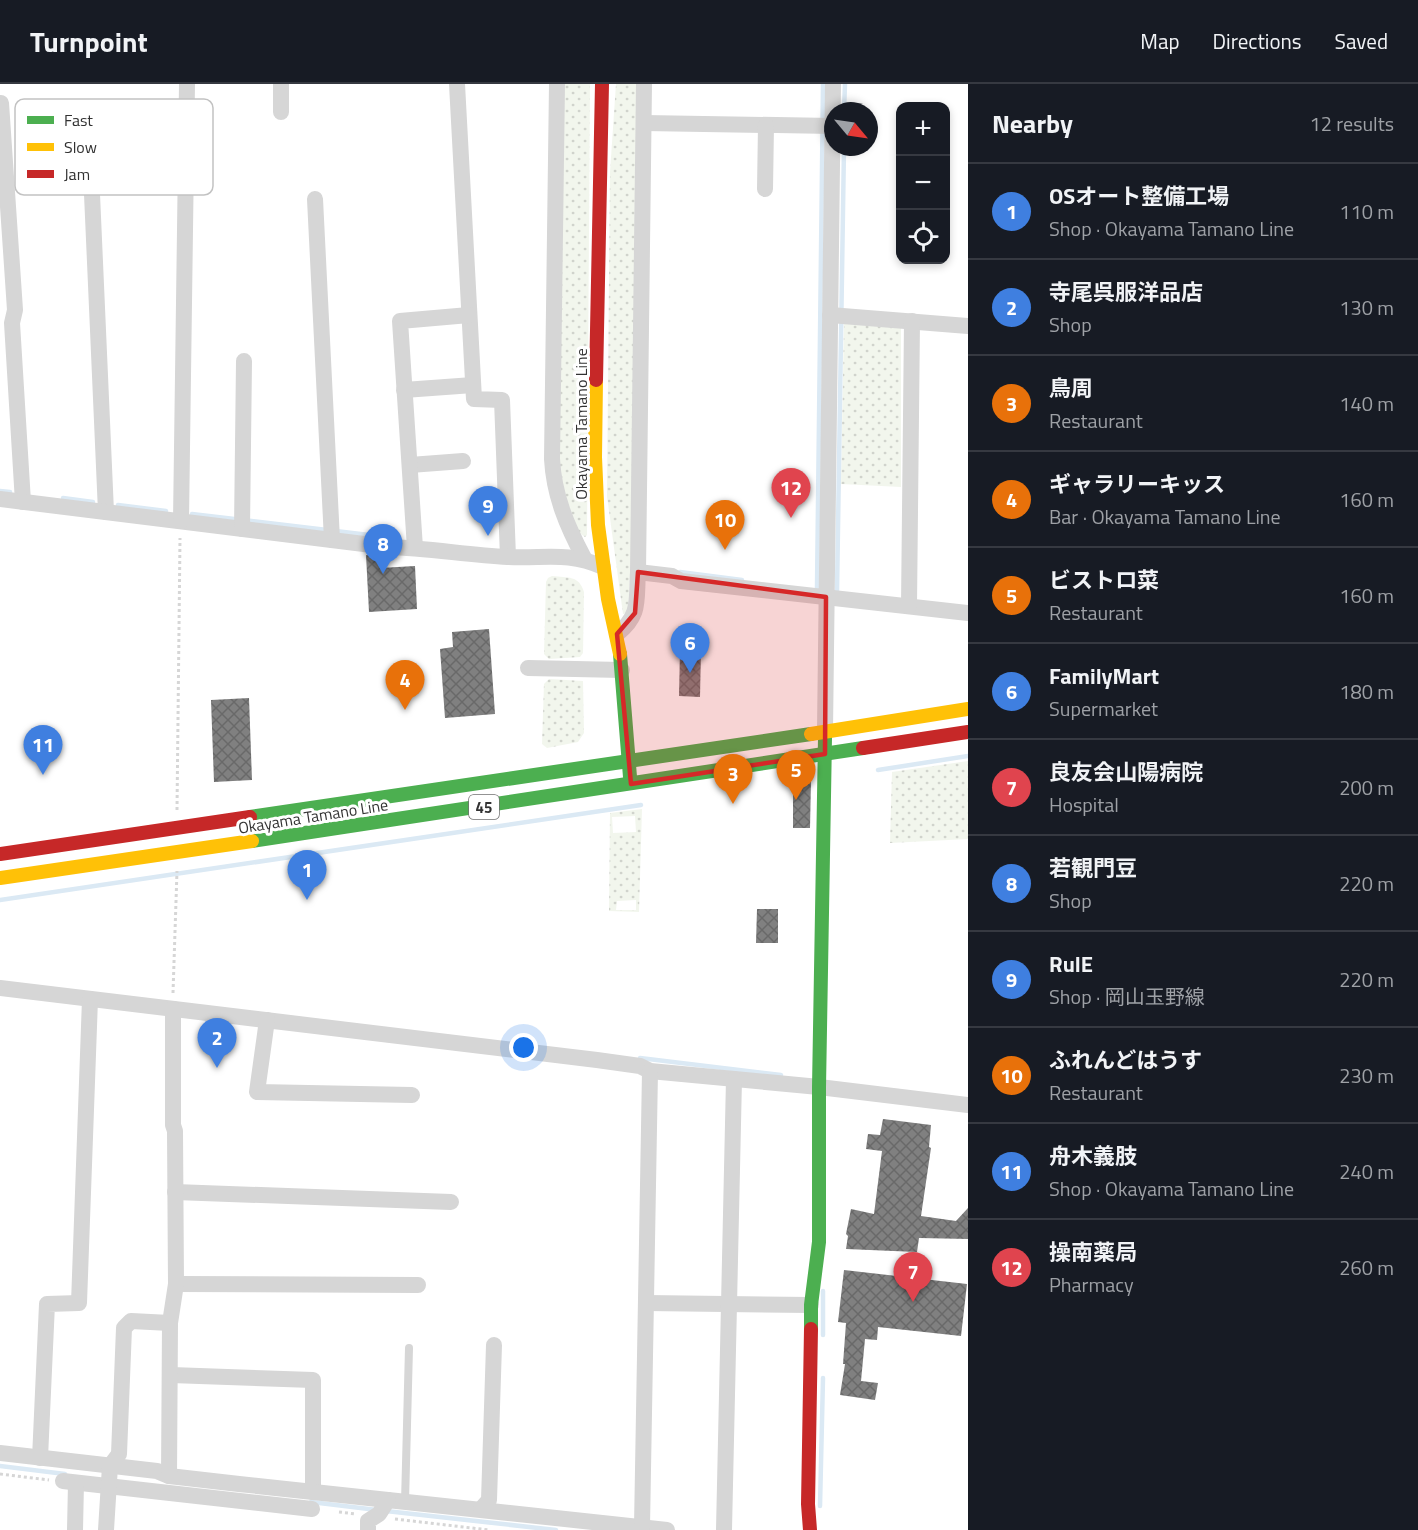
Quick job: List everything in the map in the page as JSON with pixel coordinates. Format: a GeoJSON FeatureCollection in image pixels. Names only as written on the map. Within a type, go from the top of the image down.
{"type":"FeatureCollection","features":[{"type":"Feature","properties":{"kind":"main road","name":"Okayama Tamano Line"},"geometry":{"type":"LineString","coordinates":[[602,84],[595,457],[598,525],[608,599],[617,634],[622,670],[631,784]]}},
{"type":"Feature","properties":{"kind":"main road","name":"Okayama Tamano Line"},"geometry":{"type":"LineString","coordinates":[[0,854],[792,738],[968,709]]}},
{"type":"Feature","properties":{"kind":"main road"},"geometry":{"type":"LineString","coordinates":[[810,1530],[808,1504],[811,1305],[819,1242],[819,1087],[825,731]]}},
{"type":"Feature","properties":{"kind":"main road","name":"Okayama Tamano Line"},"geometry":{"type":"LineString","coordinates":[[0,879],[968,732]]}},
{"type":"Feature","properties":{"kind":"street"},"geometry":{"type":"LineString","coordinates":[[187,84],[187,99]]}},
{"type":"Feature","properties":{"kind":"street"},"geometry":{"type":"LineString","coordinates":[[281,84],[281,112]]}},
{"type":"Feature","properties":{"kind":"street"},"geometry":{"type":"LineString","coordinates":[[457,84],[474,399],[502,400],[508,557]]}},
{"type":"Feature","properties":{"kind":"street"},"geometry":{"type":"LineString","coordinates":[[557,84],[553,481],[567,526],[584,558]]}},
{"type":"Feature","properties":{"kind":"street"},"geometry":{"type":"LineString","coordinates":[[617,634],[628,625],[635,613],[638,572],[644,84]]}},
{"type":"Feature","properties":{"kind":"street"},"geometry":{"type":"LineString","coordinates":[[830,102],[833,84]]}},
{"type":"Feature","properties":{"kind":"street"},"geometry":{"type":"LineString","coordinates":[[1,103],[15,310],[12,323],[23,502]]}},
{"type":"Feature","properties":{"kind":"street"},"geometry":{"type":"LineString","coordinates":[[644,123],[824,126]]}},
{"type":"Feature","properties":{"kind":"street"},"geometry":{"type":"LineString","coordinates":[[765,189],[766,125]]}},
{"type":"Feature","properties":{"kind":"street"},"geometry":{"type":"LineString","coordinates":[[825,731],[826,592],[837,315],[828,156]]}},
{"type":"Feature","properties":{"kind":"street"},"geometry":{"type":"LineString","coordinates":[[92,195],[106,512]]}},
{"type":"Feature","properties":{"kind":"street"},"geometry":{"type":"LineString","coordinates":[[181,521],[185,195]]}},
{"type":"Feature","properties":{"kind":"street"},"geometry":{"type":"LineString","coordinates":[[315,199],[332,532]]}},
{"type":"Feature","properties":{"kind":"street"},"geometry":{"type":"LineString","coordinates":[[415,548],[400,321],[469,315]]}},
{"type":"Feature","properties":{"kind":"street"},"geometry":{"type":"LineString","coordinates":[[837,315],[968,326]]}},
{"type":"Feature","properties":{"kind":"street"},"geometry":{"type":"LineString","coordinates":[[909,601],[912,321]]}},
{"type":"Feature","properties":{"kind":"street"},"geometry":{"type":"LineString","coordinates":[[242,522],[244,361]]}},
{"type":"Feature","properties":{"kind":"street"},"geometry":{"type":"LineString","coordinates":[[404,390],[473,385]]}},
{"type":"Feature","properties":{"kind":"street"},"geometry":{"type":"LineString","coordinates":[[410,465],[463,460]]}},
{"type":"Feature","properties":{"kind":"street"},"geometry":{"type":"LineString","coordinates":[[0,499],[181,521],[242,522],[332,532],[388,547],[508,557],[584,558],[603,567]]}},
{"type":"Feature","properties":{"kind":"street"},"geometry":{"type":"LineString","coordinates":[[547,556],[556,549],[567,526]]}},
{"type":"Feature","properties":{"kind":"street"},"geometry":{"type":"LineString","coordinates":[[638,572],[672,576],[681,581],[909,601],[968,613]]}},
{"type":"Feature","properties":{"kind":"street"},"geometry":{"type":"LineString","coordinates":[[528,668],[622,670]]}},
{"type":"Feature","properties":{"kind":"street"},"geometry":{"type":"LineString","coordinates":[[0,988],[90,999],[173,1003],[267,1020],[597,1060],[640,1066],[650,1071],[819,1087],[968,1105]]}},
{"type":"Feature","properties":{"kind":"street"},"geometry":{"type":"LineString","coordinates":[[40,1458],[47,1304],[79,1303],[90,999]]}},
{"type":"Feature","properties":{"kind":"street"},"geometry":{"type":"LineString","coordinates":[[169,1476],[170,1323],[176,1284],[173,1003]]}},
{"type":"Feature","properties":{"kind":"street"},"geometry":{"type":"LineString","coordinates":[[267,1020],[256,1092],[412,1095]]}},
{"type":"Feature","properties":{"kind":"street"},"geometry":{"type":"LineString","coordinates":[[642,1527],[650,1071]]}},
{"type":"Feature","properties":{"kind":"street"},"geometry":{"type":"LineString","coordinates":[[724,1530],[734,1079]]}},
{"type":"Feature","properties":{"kind":"street"},"geometry":{"type":"LineString","coordinates":[[175,1192],[452,1202]]}},
{"type":"Feature","properties":{"kind":"street"},"geometry":{"type":"LineString","coordinates":[[176,1284],[418,1285]]}},
{"type":"Feature","properties":{"kind":"street"},"geometry":{"type":"LineString","coordinates":[[646,1303],[811,1305]]}},
{"type":"Feature","properties":{"kind":"street"},"geometry":{"type":"LineString","coordinates":[[106,1530],[109,1477],[119,1454],[124,1328],[132,1322],[170,1323]]}},
{"type":"Feature","properties":{"kind":"street"},"geometry":{"type":"LineString","coordinates":[[480,1509],[489,1500],[494,1345]]}},
{"type":"Feature","properties":{"kind":"street"},"geometry":{"type":"LineString","coordinates":[[171,1375],[314,1380],[313,1492]]}},
{"type":"Feature","properties":{"kind":"street"},"geometry":{"type":"LineString","coordinates":[[0,1453],[40,1458],[74,1475],[109,1477],[312,1509]]}},
{"type":"Feature","properties":{"kind":"street"},"geometry":{"type":"LineString","coordinates":[[109,1477],[157,1471],[169,1476],[313,1492],[379,1513],[405,1502],[667,1530]]}},
{"type":"Feature","properties":{"kind":"street"},"geometry":{"type":"LineString","coordinates":[[74,1475],[75,1530]]}},
{"type":"Feature","properties":{"kind":"lane"},"geometry":{"type":"LineString","coordinates":[[405,1502],[409,1348]]}},
{"type":"Feature","properties":{"kind":"path"},"geometry":{"type":"LineString","coordinates":[[177,827],[181,521]]}},
{"type":"Feature","properties":{"kind":"path"},"geometry":{"type":"LineString","coordinates":[[173,1003],[177,853]]}},
{"type":"Feature","properties":{"kind":"path"},"geometry":{"type":"LineString","coordinates":[[0,1474],[74,1475]]}},
{"type":"Feature","properties":{"kind":"path"},"geometry":{"type":"LineString","coordinates":[[312,1509],[379,1513],[489,1530]]}},
{"type":"Feature","properties":{"kind":"highlighted area"},"geometry":{"type":"Polygon","coordinates":[[[638,572],[826,597],[825,754],[631,784],[617,634],[635,613],[638,572]]]}},
{"type":"Feature","properties":{"kind":"shaded area"},"geometry":{"type":"Polygon","coordinates":[[[563,84],[590,84],[587,535],[585,537],[578,532],[562,487],[557,455],[563,84]]]}},
{"type":"Feature","properties":{"kind":"shaded area"},"geometry":{"type":"Polygon","coordinates":[[[616,84],[639,84],[634,500],[628,613],[623,614],[607,496],[610,172],[616,84]]]}},
{"type":"Feature","properties":{"kind":"shaded area"},"geometry":{"type":"Polygon","coordinates":[[[844,322],[901,327],[901,487],[841,484],[844,322]]]}},
{"type":"Feature","properties":{"kind":"shaded area"},"geometry":{"type":"Polygon","coordinates":[[[552,576],[576,580],[584,592],[583,653],[580,657],[549,659],[544,654],[546,582],[552,576]]]}},
{"type":"Feature","properties":{"kind":"shaded area"},"geometry":{"type":"Polygon","coordinates":[[[549,679],[583,681],[584,733],[578,742],[547,748],[542,744],[544,684],[549,679]]]}},
{"type":"Feature","properties":{"kind":"shaded area"},"geometry":{"type":"Polygon","coordinates":[[[968,761],[968,839],[890,843],[892,772],[968,761]]]}},
{"type":"Feature","properties":{"kind":"shaded area"},"geometry":{"type":"Polygon","coordinates":[[[642,809],[639,912],[609,911],[610,813],[642,809]],[[635,816],[612,817],[613,833],[636,832],[635,816]],[[636,900],[617,901],[616,910],[636,910],[636,900]]]}},
{"type":"Feature","properties":{"kind":"building"},"geometry":{"type":"Polygon","coordinates":[[[366,555],[379,556],[380,568],[415,566],[417,609],[369,612],[366,555]]]}},
{"type":"Feature","properties":{"kind":"building"},"geometry":{"type":"Polygon","coordinates":[[[489,629],[495,714],[445,718],[440,649],[453,647],[452,632],[489,629]]]}},
{"type":"Feature","properties":{"kind":"building"},"geometry":{"type":"Polygon","coordinates":[[[680,650],[701,650],[700,697],[679,696],[680,650]]]}},
{"type":"Feature","properties":{"kind":"building"},"geometry":{"type":"Polygon","coordinates":[[[249,698],[252,780],[214,782],[211,700],[249,698]]]}},
{"type":"Feature","properties":{"kind":"building"},"geometry":{"type":"Polygon","coordinates":[[[793,780],[811,780],[810,828],[793,828],[793,780]]]}},
{"type":"Feature","properties":{"kind":"building"},"geometry":{"type":"Polygon","coordinates":[[[757,909],[778,909],[778,943],[756,943],[757,909]]]}},
{"type":"Feature","properties":{"kind":"building"},"geometry":{"type":"Polygon","coordinates":[[[883,1119],[931,1125],[929,1147],[931,1148],[921,1216],[956,1221],[968,1208],[968,1239],[919,1238],[917,1252],[846,1249],[848,1236],[846,1234],[851,1209],[874,1214],[882,1151],[866,1149],[868,1134],[880,1135],[883,1119]]]}},
{"type":"Feature","properties":{"kind":"building"},"geometry":{"type":"Polygon","coordinates":[[[844,1270],[967,1284],[961,1336],[878,1327],[877,1340],[865,1339],[861,1381],[878,1383],[875,1400],[840,1395],[845,1364],[843,1364],[846,1323],[838,1322],[844,1270]]]}},
{"type":"Feature","properties":{"kind":"waterway"},"geometry":{"type":"LineString","coordinates":[[817,588],[823,84]]}},
{"type":"Feature","properties":{"kind":"waterway"},"geometry":{"type":"LineString","coordinates":[[844,102],[845,84]]}},
{"type":"Feature","properties":{"kind":"waterway"},"geometry":{"type":"LineString","coordinates":[[837,592],[844,156]]}},
{"type":"Feature","properties":{"kind":"waterway"},"geometry":{"type":"LineString","coordinates":[[0,491],[10,492]]}},
{"type":"Feature","properties":{"kind":"waterway"},"geometry":{"type":"LineString","coordinates":[[63,498],[93,502]]}},
{"type":"Feature","properties":{"kind":"waterway"},"geometry":{"type":"LineString","coordinates":[[118,505],[166,511]]}},
{"type":"Feature","properties":{"kind":"waterway"},"geometry":{"type":"LineString","coordinates":[[192,514],[386,537]]}},
{"type":"Feature","properties":{"kind":"waterway"},"geometry":{"type":"LineString","coordinates":[[680,572],[742,580]]}},
{"type":"Feature","properties":{"kind":"waterway"},"geometry":{"type":"LineString","coordinates":[[878,770],[968,756]]}},
{"type":"Feature","properties":{"kind":"waterway"},"geometry":{"type":"LineString","coordinates":[[0,900],[641,805]]}},
{"type":"Feature","properties":{"kind":"waterway"},"geometry":{"type":"LineString","coordinates":[[640,1058],[781,1075]]}},
{"type":"Feature","properties":{"kind":"waterway"},"geometry":{"type":"LineString","coordinates":[[823,1291],[823,1335]]}},
{"type":"Feature","properties":{"kind":"waterway"},"geometry":{"type":"LineString","coordinates":[[820,1506],[823,1378]]}},
{"type":"Feature","properties":{"kind":"waterway"},"geometry":{"type":"LineString","coordinates":[[0,1466],[65,1474]]}},
{"type":"Feature","properties":{"kind":"waterway"},"geometry":{"type":"LineString","coordinates":[[311,1502],[377,1510]]}},
{"type":"Feature","properties":{"kind":"waterway"},"geometry":{"type":"LineString","coordinates":[[386,1511],[556,1530]]}},
{"type":"Feature","properties":{"kind":"traffic: fast"},"geometry":{"type":"LineString","coordinates":[[620,654],[630,777]]}},
{"type":"Feature","properties":{"kind":"traffic: fast"},"geometry":{"type":"LineString","coordinates":[[250,817],[811,734]]}},
{"type":"Feature","properties":{"kind":"traffic: fast"},"geometry":{"type":"LineString","coordinates":[[811,1329],[811,1305],[819,1242],[819,1087],[825,738]]}},
{"type":"Feature","properties":{"kind":"traffic: fast"},"geometry":{"type":"LineString","coordinates":[[252,841],[863,748]]}},
{"type":"Feature","properties":{"kind":"traffic: slow"},"geometry":{"type":"LineString","coordinates":[[596,380],[595,457],[598,525],[608,599],[620,654]]}},
{"type":"Feature","properties":{"kind":"traffic: slow"},"geometry":{"type":"LineString","coordinates":[[811,734],[968,709]]}},
{"type":"Feature","properties":{"kind":"traffic: slow"},"geometry":{"type":"LineString","coordinates":[[0,878],[252,841]]}},
{"type":"Feature","properties":{"kind":"traffic: jam"},"geometry":{"type":"LineString","coordinates":[[596,380],[602,84]]}},
{"type":"Feature","properties":{"kind":"traffic: jam"},"geometry":{"type":"LineString","coordinates":[[863,748],[968,732]]}},
{"type":"Feature","properties":{"kind":"traffic: jam"},"geometry":{"type":"LineString","coordinates":[[0,854],[250,817]]}},
{"type":"Feature","properties":{"kind":"traffic: jam"},"geometry":{"type":"LineString","coordinates":[[810,1530],[808,1504],[811,1329]]}},
{"type":"Feature","properties":{"kind":"place","name":"操南薬局"},"geometry":{"type":"Point","coordinates":[791,518]}},
{"type":"Feature","properties":{"kind":"place","name":"RulE"},"geometry":{"type":"Point","coordinates":[488,536]}},
{"type":"Feature","properties":{"kind":"place","name":"ふれんどはうす"},"geometry":{"type":"Point","coordinates":[725,550]}},
{"type":"Feature","properties":{"kind":"place","name":"若観門豆"},"geometry":{"type":"Point","coordinates":[383,574]}},
{"type":"Feature","properties":{"kind":"place","name":"FamilyMart"},"geometry":{"type":"Point","coordinates":[690,673]}},
{"type":"Feature","properties":{"kind":"place","name":"ギャラリーキッス"},"geometry":{"type":"Point","coordinates":[405,710]}},
{"type":"Feature","properties":{"kind":"place","name":"舟木義肢"},"geometry":{"type":"Point","coordinates":[43,775]}},
{"type":"Feature","properties":{"kind":"place","name":"ビストロ菜"},"geometry":{"type":"Point","coordinates":[796,800]}},
{"type":"Feature","properties":{"kind":"place","name":"鳥周"},"geometry":{"type":"Point","coordinates":[733,804]}},
{"type":"Feature","properties":{"kind":"place","name":"OSオート整備工場"},"geometry":{"type":"Point","coordinates":[307,900]}},
{"type":"Feature","properties":{"kind":"place","name":"寺尾呉服洋品店"},"geometry":{"type":"Point","coordinates":[217,1068]}},
{"type":"Feature","properties":{"kind":"place","name":"良友会山陽病院"},"geometry":{"type":"Point","coordinates":[913,1302]}}]}
